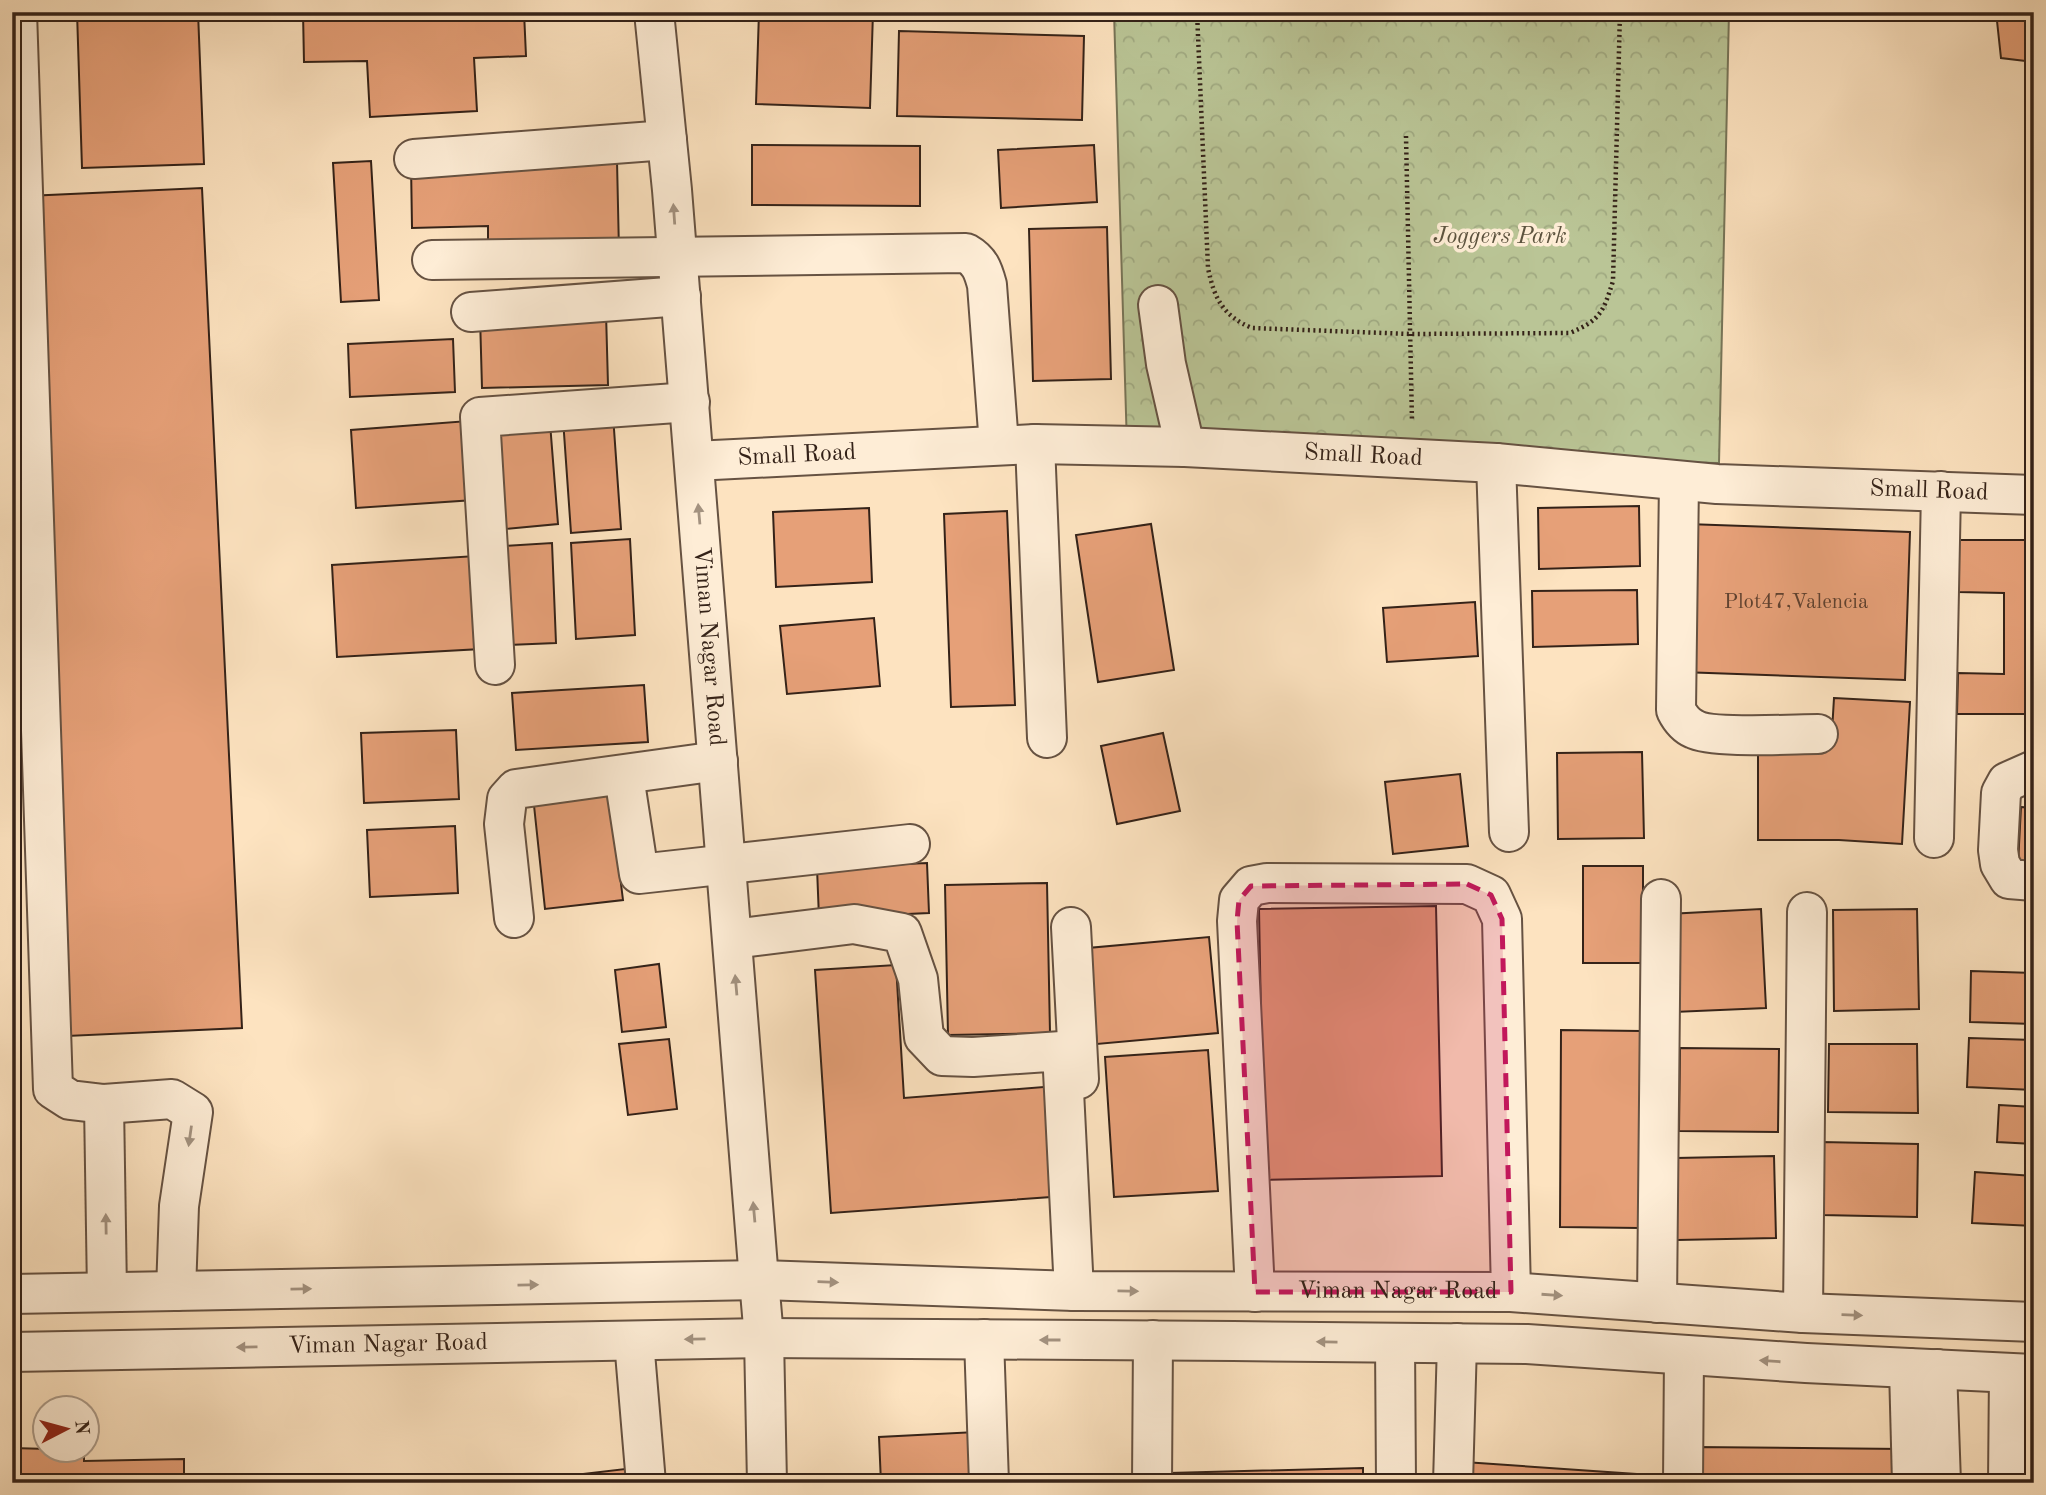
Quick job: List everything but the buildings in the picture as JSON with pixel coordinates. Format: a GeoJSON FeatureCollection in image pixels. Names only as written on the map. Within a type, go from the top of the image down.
{"type":"FeatureCollection","features":[{"type":"Feature","properties":{"kind":"street"},"geometry":{"type":"LineString","coordinates":[[17,12],[53,1089],[71,1100],[104,1104],[172,1099],[193,1112],[179,1206],[176,1291]]}},
{"type":"Feature","properties":{"kind":"street","name":"Viman Nagar Road"},"geometry":{"type":"LineString","coordinates":[[654,12],[690,402],[764,1338]]}},
{"type":"Feature","properties":{"kind":"street"},"geometry":{"type":"LineString","coordinates":[[414,159],[667,140]]}},
{"type":"Feature","properties":{"kind":"street"},"geometry":{"type":"LineString","coordinates":[[432,260],[952,252],[966,253],[976,258],[987,285],[1017,444],[1036,481],[1047,738]]}},
{"type":"Feature","properties":{"kind":"street"},"geometry":{"type":"LineString","coordinates":[[471,312],[681,296]]}},
{"type":"Feature","properties":{"kind":"street"},"geometry":{"type":"LineString","coordinates":[[1158,305],[1166,365],[1185,447]]}},
{"type":"Feature","properties":{"kind":"street"},"geometry":{"type":"LineString","coordinates":[[495,665],[480,417],[690,402]]}},
{"type":"Feature","properties":{"kind":"street","name":"Small Road"},"geometry":{"type":"LineString","coordinates":[[694,461],[1017,444],[1185,447],[1496,463],[1717,484],[2034,495]]}},
{"type":"Feature","properties":{"kind":"street"},"geometry":{"type":"LineString","coordinates":[[1496,463],[1509,832]]}},
{"type":"Feature","properties":{"kind":"street"},"geometry":{"type":"LineString","coordinates":[[1679,481],[1676,710],[1681,720],[1695,730],[1717,734],[1818,734]]}},
{"type":"Feature","properties":{"kind":"street"},"geometry":{"type":"LineString","coordinates":[[1934,838],[1941,491]]}},
{"type":"Feature","properties":{"kind":"street"},"geometry":{"type":"LineString","coordinates":[[514,918],[504,824],[507,799],[516,789],[718,761]]}},
{"type":"Feature","properties":{"kind":"street"},"geometry":{"type":"LineString","coordinates":[[2034,770],[2007,782],[2001,793],[1998,850],[2000,864],[2009,879],[2034,881]]}},
{"type":"Feature","properties":{"kind":"street"},"geometry":{"type":"LineString","coordinates":[[624,776],[639,874],[910,845]]}},
{"type":"Feature","properties":{"kind":"street"},"geometry":{"type":"LineString","coordinates":[[1255,1293],[1237,921],[1239,900],[1251,886],[1267,883],[1467,884],[1491,895],[1502,919],[1511,1292]]}},
{"type":"Feature","properties":{"kind":"street"},"geometry":{"type":"LineString","coordinates":[[1657,1303],[1661,900]]}},
{"type":"Feature","properties":{"kind":"street"},"geometry":{"type":"LineString","coordinates":[[1803,1313],[1807,912]]}},
{"type":"Feature","properties":{"kind":"street"},"geometry":{"type":"LineString","coordinates":[[733,939],[854,924],[902,933],[918,979],[924,1037],[942,1056],[972,1057],[1062,1051],[1082,1291]]}},
{"type":"Feature","properties":{"kind":"street"},"geometry":{"type":"LineString","coordinates":[[1071,927],[1082,1291]]}},
{"type":"Feature","properties":{"kind":"street"},"geometry":{"type":"LineString","coordinates":[[104,1104],[107,1292]]}},
{"type":"Feature","properties":{"kind":"street","name":"Viman Nagar Road"},"geometry":{"type":"LineString","coordinates":[[12,1294],[759,1280],[1082,1291],[1511,1292],[1803,1313],[2034,1322]]}},
{"type":"Feature","properties":{"kind":"street"},"geometry":{"type":"LineString","coordinates":[[764,1338],[767,1483]]}},
{"type":"Feature","properties":{"kind":"street","name":"Viman Nagar Road"},"geometry":{"type":"LineString","coordinates":[[12,1352],[764,1338],[1457,1343],[1527,1344],[2021,1373]]}},
{"type":"Feature","properties":{"kind":"street"},"geometry":{"type":"LineString","coordinates":[[984,1339],[989,1483]]}},
{"type":"Feature","properties":{"kind":"street"},"geometry":{"type":"LineString","coordinates":[[634,1340],[646,1483]]}},
{"type":"Feature","properties":{"kind":"street"},"geometry":{"type":"LineString","coordinates":[[1152,1483],[1153,1340]]}},
{"type":"Feature","properties":{"kind":"street"},"geometry":{"type":"LineString","coordinates":[[1395,1343],[1396,1483]]}},
{"type":"Feature","properties":{"kind":"street"},"geometry":{"type":"LineString","coordinates":[[1453,1483],[1457,1343]]}},
{"type":"Feature","properties":{"kind":"street"},"geometry":{"type":"LineString","coordinates":[[1676,1471],[1677,1354]]}},
{"type":"Feature","properties":{"kind":"street"},"geometry":{"type":"LineString","coordinates":[[1912,1483],[1923,1369]]}},
{"type":"Feature","properties":{"kind":"street"},"geometry":{"type":"LineString","coordinates":[[1923,1369],[1941,1483]]}},
{"type":"Feature","properties":{"kind":"street"},"geometry":{"type":"LineString","coordinates":[[2008,1483],[2021,1373]]}},
{"type":"Feature","properties":{"kind":"path"},"geometry":{"type":"LineString","coordinates":[[1197,12],[1208,268],[1212,288],[1221,305],[1236,321],[1252,328],[1411,334],[1570,333],[1593,323],[1606,304],[1613,281],[1620,12]]}},
{"type":"Feature","properties":{"kind":"path"},"geometry":{"type":"LineString","coordinates":[[1406,136],[1413,398],[1411,459]]}},
{"type":"Feature","properties":{"kind":"highlighted area"},"geometry":{"type":"Polygon","coordinates":[[[1467,884],[1491,895],[1502,919],[1511,1292],[1255,1292],[1237,921],[1239,900],[1251,886],[1467,884]]]}},
{"type":"Feature","properties":{"kind":"green space","name":"Joggers Park"},"geometry":{"type":"Polygon","coordinates":[[[1114,12],[1729,12],[1719,463],[1414,459],[1127,447],[1114,12]]]}}]}
